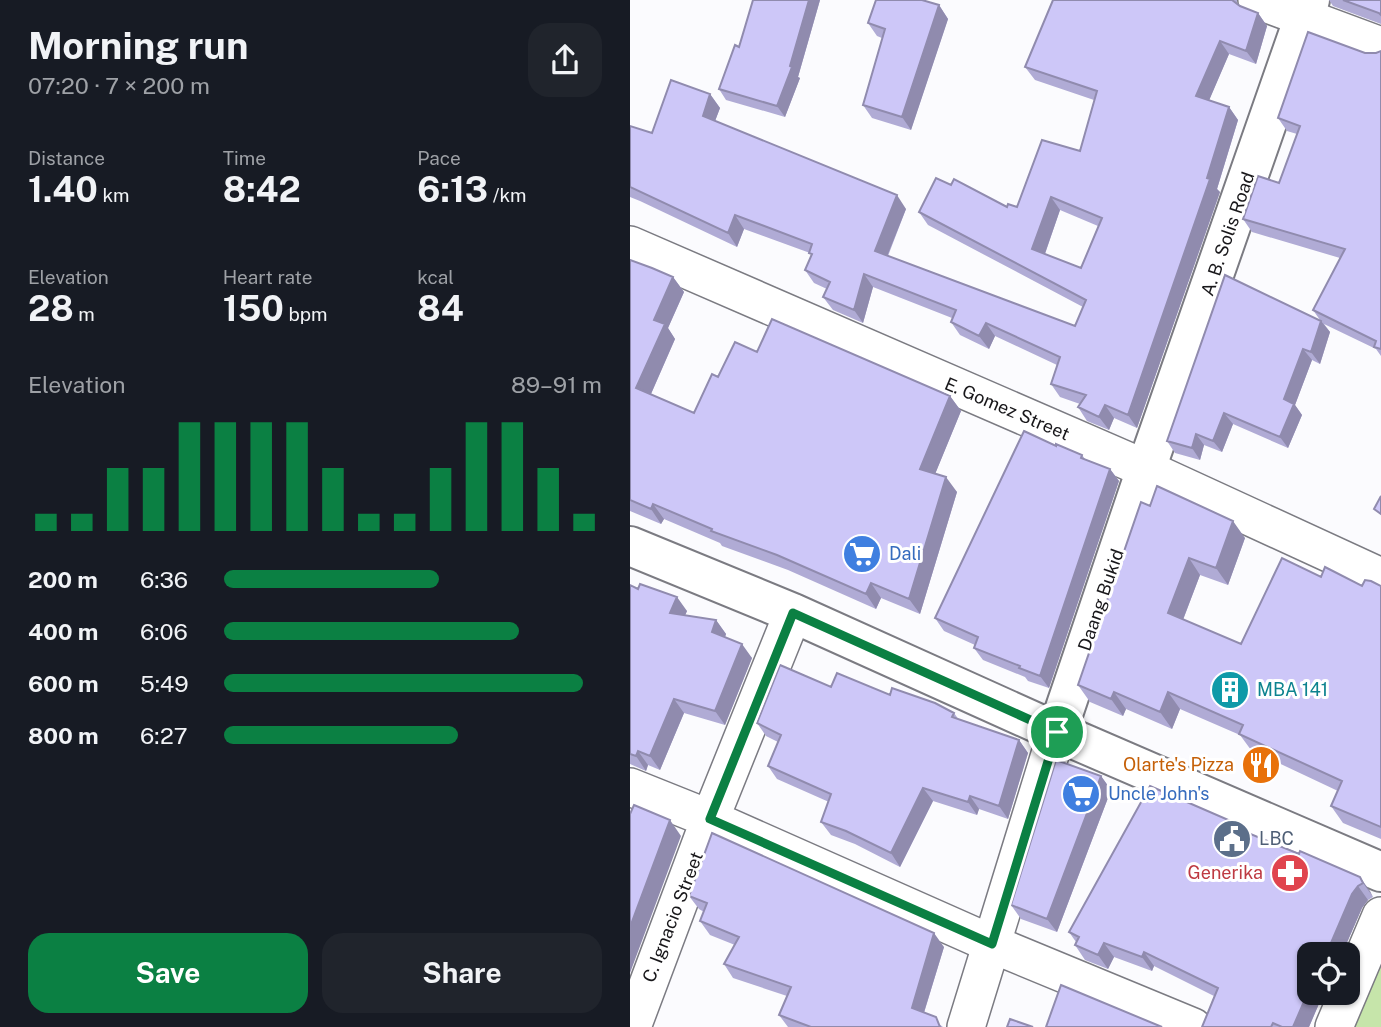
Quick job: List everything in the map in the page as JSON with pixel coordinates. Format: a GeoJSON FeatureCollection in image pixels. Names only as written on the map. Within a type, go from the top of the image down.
{"type":"FeatureCollection","features":[{"type":"Feature","properties":{"kind":"main road","name":"A. B. Solis Road"},"geometry":{"type":"LineString","coordinates":[[1146,469],[1307,9]]}},
{"type":"Feature","properties":{"kind":"main road","name":"Daang Bukid"},"geometry":{"type":"LineString","coordinates":[[1057,732],[1146,469]]}},
{"type":"Feature","properties":{"kind":"main road"},"geometry":{"type":"LineString","coordinates":[[630,546],[793,613],[1057,732],[1381,872]]}},
{"type":"Feature","properties":{"kind":"street"},"geometry":{"type":"LineString","coordinates":[[1257,0],[1307,9],[1381,47]]}},
{"type":"Feature","properties":{"kind":"street","name":"E. Gomez Street"},"geometry":{"type":"LineString","coordinates":[[630,245],[1146,469],[1381,577]]}},
{"type":"Feature","properties":{"kind":"street","name":"C. Ignacio Street"},"geometry":{"type":"LineString","coordinates":[[632,1027],[710,819],[793,613]]}},
{"type":"Feature","properties":{"kind":"street"},"geometry":{"type":"LineString","coordinates":[[966,1027],[1057,732]]}},
{"type":"Feature","properties":{"kind":"street"},"geometry":{"type":"LineString","coordinates":[[630,788],[710,819],[992,944],[1193,1027]]}},
{"type":"Feature","properties":{"kind":"street"},"geometry":{"type":"LineString","coordinates":[[1334,1027],[1381,916]]}},
{"type":"Feature","properties":{"kind":"green space"},"geometry":{"type":"Polygon","coordinates":[[[1381,950],[1381,1027],[1352,1027],[1381,950]]]}},
{"type":"Feature","properties":{"kind":"building"},"geometry":{"type":"Polygon","coordinates":[[[753,0],[809,0],[790,66],[792,67],[777,106],[719,89],[735,45],[739,47],[753,0]]]}},
{"type":"Feature","properties":{"kind":"building"},"geometry":{"type":"Polygon","coordinates":[[[876,0],[922,0],[939,5],[902,117],[863,105],[885,29],[868,23],[876,0]]]}},
{"type":"Feature","properties":{"kind":"building"},"geometry":{"type":"Polygon","coordinates":[[[1053,0],[1232,0],[1258,13],[1246,51],[1220,41],[1196,96],[1229,107],[1207,178],[1210,179],[1128,415],[1105,405],[1099,417],[1078,407],[1086,395],[1051,384],[1060,357],[986,323],[979,336],[951,322],[956,310],[864,274],[854,310],[823,297],[830,282],[805,270],[812,254],[809,253],[812,244],[735,215],[728,233],[630,187],[630,126],[652,133],[671,80],[710,94],[703,116],[897,195],[875,251],[1075,326],[1086,300],[919,212],[936,178],[951,185],[954,179],[1007,207],[1008,204],[1017,207],[1042,140],[1080,151],[1097,91],[1025,67],[1053,0]],[[1051,197],[1032,249],[1081,268],[1102,218],[1051,197]]]}},
{"type":"Feature","properties":{"kind":"building"},"geometry":{"type":"Polygon","coordinates":[[[1343,0],[1381,0],[1381,15],[1379,13],[1343,0]]]}},
{"type":"Feature","properties":{"kind":"building"},"geometry":{"type":"Polygon","coordinates":[[[1308,32],[1365,53],[1381,51],[1381,349],[1374,347],[1376,341],[1313,310],[1345,249],[1243,219],[1258,176],[1279,183],[1300,126],[1278,118],[1308,32]]]}},
{"type":"Feature","properties":{"kind":"building"},"geometry":{"type":"Polygon","coordinates":[[[630,260],[673,277],[654,320],[665,324],[636,388],[694,413],[712,374],[718,377],[735,342],[757,352],[772,319],[950,396],[920,469],[946,477],[909,599],[871,583],[866,594],[777,555],[711,531],[712,529],[653,504],[651,509],[630,500],[630,260]]]}},
{"type":"Feature","properties":{"kind":"building"},"geometry":{"type":"Polygon","coordinates":[[[1225,275],[1321,321],[1311,352],[1303,349],[1284,399],[1294,404],[1280,437],[1224,413],[1213,441],[1196,434],[1192,448],[1167,441],[1225,275]]]}},
{"type":"Feature","properties":{"kind":"building"},"geometry":{"type":"Polygon","coordinates":[[[1024,431],[1110,469],[1040,676],[974,648],[978,637],[935,618],[1024,431]]]}},
{"type":"Feature","properties":{"kind":"building"},"geometry":{"type":"Polygon","coordinates":[[[1157,486],[1233,521],[1216,568],[1189,558],[1168,613],[1241,644],[1282,558],[1321,577],[1325,567],[1362,586],[1365,580],[1381,586],[1381,827],[1331,806],[1342,781],[1239,734],[1243,725],[1168,692],[1160,712],[1114,692],[1111,699],[1078,685],[1141,502],[1150,506],[1157,486]]]}},
{"type":"Feature","properties":{"kind":"building"},"geometry":{"type":"Polygon","coordinates":[[[1381,496],[1381,514],[1374,509],[1381,496]]]}},
{"type":"Feature","properties":{"kind":"building"},"geometry":{"type":"Polygon","coordinates":[[[640,584],[677,597],[670,613],[716,620],[712,632],[742,644],[715,711],[674,699],[650,756],[638,751],[636,756],[630,754],[630,585],[638,589],[640,584]]]}},
{"type":"Feature","properties":{"kind":"building"},"geometry":{"type":"Polygon","coordinates":[[[780,665],[831,687],[837,673],[890,695],[892,688],[935,703],[954,713],[952,717],[1019,740],[999,806],[970,796],[968,802],[923,788],[891,853],[821,822],[831,794],[768,766],[781,735],[757,723],[780,665]]]}},
{"type":"Feature","properties":{"kind":"building"},"geometry":{"type":"Polygon","coordinates":[[[1056,760],[1101,776],[1047,919],[1011,905],[1056,760]]]}},
{"type":"Feature","properties":{"kind":"building"},"geometry":{"type":"Polygon","coordinates":[[[1150,786],[1233,822],[1231,826],[1299,854],[1300,851],[1360,877],[1363,883],[1352,894],[1331,942],[1297,942],[1297,1005],[1303,1005],[1293,1027],[1282,1027],[1273,1023],[1271,1027],[1202,1027],[1218,988],[1144,952],[1142,957],[1104,943],[1098,955],[1075,945],[1079,937],[1069,932],[1150,786]]]}},
{"type":"Feature","properties":{"kind":"building"},"geometry":{"type":"Polygon","coordinates":[[[634,805],[670,820],[630,927],[630,814],[634,805]]]}},
{"type":"Feature","properties":{"kind":"building"},"geometry":{"type":"Polygon","coordinates":[[[712,833],[934,933],[912,1008],[936,1017],[940,1027],[811,1027],[779,1015],[791,987],[724,964],[739,937],[700,921],[707,903],[689,896],[712,833]]]}},
{"type":"Feature","properties":{"kind":"building"},"geometry":{"type":"Polygon","coordinates":[[[1061,985],[1162,1027],[1046,1027],[1061,985]]]}},
{"type":"Feature","properties":{"kind":"building"},"geometry":{"type":"Polygon","coordinates":[[[1010,1019],[1033,1027],[1007,1027],[1010,1019]]]}},
{"type":"Feature","properties":{"kind":"place","name":"Dali"},"geometry":{"type":"Point","coordinates":[862,554]}},
{"type":"Feature","properties":{"kind":"place","name":"MBA 141"},"geometry":{"type":"Point","coordinates":[1230,690]}},
{"type":"Feature","properties":{"kind":"place","name":"Olarte's Pizza"},"geometry":{"type":"Point","coordinates":[1261,765]}},
{"type":"Feature","properties":{"kind":"place","name":"Uncle John's"},"geometry":{"type":"Point","coordinates":[1081,794]}},
{"type":"Feature","properties":{"kind":"place","name":"LBC"},"geometry":{"type":"Point","coordinates":[1232,839]}},
{"type":"Feature","properties":{"kind":"place","name":"Generika"},"geometry":{"type":"Point","coordinates":[1290,873]}},
{"type":"Feature","properties":{"kind":"route"},"geometry":{"type":"LineString","coordinates":[[793,613],[1057,732],[992,944],[710,819],[793,613]]}}]}
